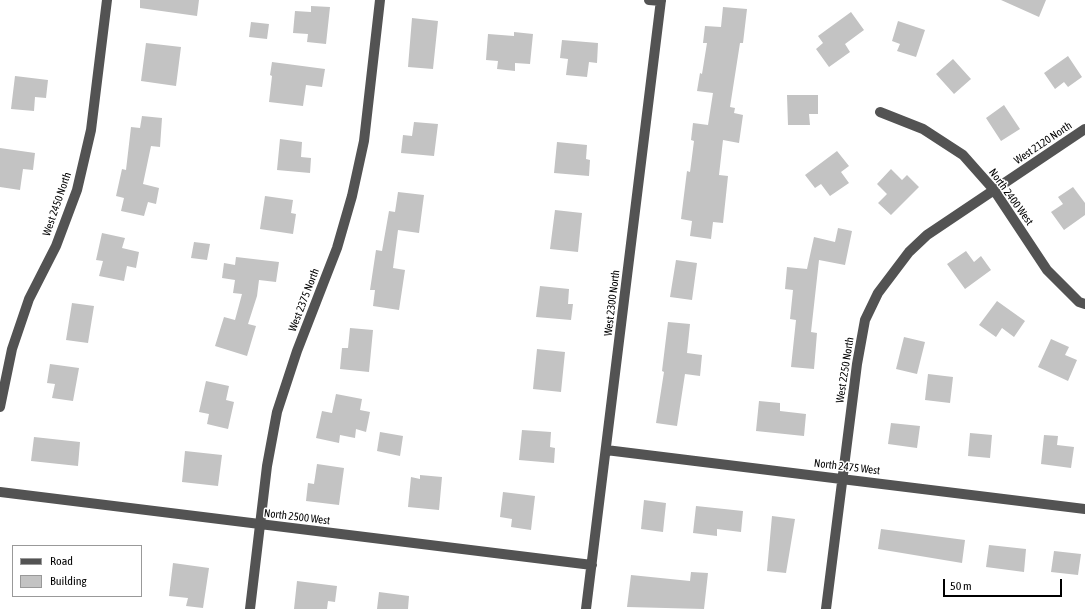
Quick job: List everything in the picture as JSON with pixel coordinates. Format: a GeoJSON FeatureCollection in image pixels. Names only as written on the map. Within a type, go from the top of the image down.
{"type":"FeatureCollection","features":[{"type":"Feature","properties":{"kind":"street","name":"West 2450 North"},"geometry":{"type":"LineString","coordinates":[[0,407],[12,349],[29,299],[56,246],[77,190],[91,130],[107,0]]}},
{"type":"Feature","properties":{"kind":"street","name":"West 2375 North"},"geometry":{"type":"LineString","coordinates":[[250,609],[260,524],[277,412],[297,351],[337,248],[352,196],[364,141],[380,0]]}},
{"type":"Feature","properties":{"kind":"street"},"geometry":{"type":"LineString","coordinates":[[649,0],[661,1]]}},
{"type":"Feature","properties":{"kind":"street","name":"West 2300 North"},"geometry":{"type":"LineString","coordinates":[[586,609],[661,1]]}},
{"type":"Feature","properties":{"kind":"street","name":"North 2400 West"},"geometry":{"type":"LineString","coordinates":[[880,112],[923,129],[963,155],[994,190],[1047,270],[1079,302],[1085,304]]}},
{"type":"Feature","properties":{"kind":"street","name":"West 2120 North"},"geometry":{"type":"LineString","coordinates":[[994,190],[1085,129]]}},
{"type":"Feature","properties":{"kind":"street","name":"West 2250 North"},"geometry":{"type":"LineString","coordinates":[[826,609],[858,357],[866,320],[878,293],[909,252],[927,235],[994,190]]}},
{"type":"Feature","properties":{"kind":"street","name":"North 2475 West"},"geometry":{"type":"LineString","coordinates":[[606,450],[1085,509]]}},
{"type":"Feature","properties":{"kind":"street","name":"North 2500 West"},"geometry":{"type":"LineString","coordinates":[[0,492],[592,565]]}},
{"type":"Feature","properties":{"kind":"building"},"geometry":{"type":"Polygon","coordinates":[[[140,0],[199,0],[197,16],[140,8],[140,0]]]}},
{"type":"Feature","properties":{"kind":"building"},"geometry":{"type":"Polygon","coordinates":[[[1001,0],[1046,0],[1039,17],[1001,0]]]}},
{"type":"Feature","properties":{"kind":"building"},"geometry":{"type":"Polygon","coordinates":[[[311,6],[330,7],[326,44],[307,42],[308,34],[293,33],[295,11],[311,12],[311,6]]]}},
{"type":"Feature","properties":{"kind":"building"},"geometry":{"type":"Polygon","coordinates":[[[723,7],[747,9],[743,43],[740,43],[730,107],[735,108],[734,113],[743,115],[739,143],[723,140],[719,175],[728,176],[723,223],[713,222],[711,239],[690,236],[692,221],[681,219],[687,171],[690,172],[694,141],[691,140],[693,123],[708,125],[713,93],[697,91],[700,73],[702,74],[707,43],[703,43],[705,26],[721,27],[723,7]]]}},
{"type":"Feature","properties":{"kind":"building"},"geometry":{"type":"Polygon","coordinates":[[[851,12],[864,30],[845,44],[850,52],[829,67],[816,49],[823,43],[818,36],[851,12]]]}},
{"type":"Feature","properties":{"kind":"building"},"geometry":{"type":"Polygon","coordinates":[[[412,18],[438,21],[433,69],[408,67],[412,18]]]}},
{"type":"Feature","properties":{"kind":"building"},"geometry":{"type":"Polygon","coordinates":[[[898,21],[925,30],[916,57],[897,51],[900,44],[892,41],[898,21]]]}},
{"type":"Feature","properties":{"kind":"building"},"geometry":{"type":"Polygon","coordinates":[[[251,22],[269,24],[267,39],[249,37],[251,22]]]}},
{"type":"Feature","properties":{"kind":"building"},"geometry":{"type":"Polygon","coordinates":[[[514,32],[533,34],[530,64],[515,63],[515,71],[497,69],[498,61],[486,60],[488,34],[514,36],[514,32]]]}},
{"type":"Feature","properties":{"kind":"building"},"geometry":{"type":"Polygon","coordinates":[[[562,40],[598,43],[597,63],[589,62],[587,77],[566,75],[568,59],[560,58],[562,40]]]}},
{"type":"Feature","properties":{"kind":"building"},"geometry":{"type":"Polygon","coordinates":[[[146,43],[181,47],[176,86],[141,81],[146,43]]]}},
{"type":"Feature","properties":{"kind":"building"},"geometry":{"type":"Polygon","coordinates":[[[1068,56],[1082,77],[1068,87],[1064,82],[1055,89],[1044,73],[1068,56]]]}},
{"type":"Feature","properties":{"kind":"building"},"geometry":{"type":"Polygon","coordinates":[[[953,59],[971,79],[954,94],[936,74],[953,59]]]}},
{"type":"Feature","properties":{"kind":"building"},"geometry":{"type":"Polygon","coordinates":[[[272,62],[325,69],[322,87],[306,85],[303,106],[269,102],[272,62]]]}},
{"type":"Feature","properties":{"kind":"building"},"geometry":{"type":"Polygon","coordinates":[[[15,76],[48,80],[46,98],[35,97],[34,111],[11,109],[15,76]]]}},
{"type":"Feature","properties":{"kind":"building"},"geometry":{"type":"Polygon","coordinates":[[[787,95],[818,95],[818,114],[809,114],[810,125],[788,125],[787,95]]]}},
{"type":"Feature","properties":{"kind":"building"},"geometry":{"type":"Polygon","coordinates":[[[1004,105],[1020,129],[1001,141],[986,118],[1004,105]]]}},
{"type":"Feature","properties":{"kind":"building"},"geometry":{"type":"Polygon","coordinates":[[[142,116],[162,118],[160,147],[151,146],[143,184],[159,188],[156,204],[148,202],[144,216],[121,211],[124,198],[116,196],[122,169],[126,170],[131,127],[140,128],[142,116]]]}},
{"type":"Feature","properties":{"kind":"building"},"geometry":{"type":"Polygon","coordinates":[[[414,122],[438,124],[434,156],[401,153],[403,135],[412,136],[414,122]]]}},
{"type":"Feature","properties":{"kind":"building"},"geometry":{"type":"Polygon","coordinates":[[[280,139],[302,142],[301,157],[311,158],[310,173],[277,170],[280,139]]]}},
{"type":"Feature","properties":{"kind":"building"},"geometry":{"type":"Polygon","coordinates":[[[557,142],[587,145],[586,159],[590,160],[589,176],[554,173],[557,142]]]}},
{"type":"Feature","properties":{"kind":"building"},"geometry":{"type":"Polygon","coordinates":[[[0,148],[35,153],[33,170],[23,169],[20,190],[0,187],[0,148]]]}},
{"type":"Feature","properties":{"kind":"building"},"geometry":{"type":"Polygon","coordinates":[[[837,151],[849,166],[841,172],[849,183],[830,196],[821,184],[815,188],[805,175],[837,151]]]}},
{"type":"Feature","properties":{"kind":"building"},"geometry":{"type":"Polygon","coordinates":[[[891,169],[902,180],[907,175],[919,187],[891,215],[878,203],[887,194],[877,184],[891,169]]]}},
{"type":"Feature","properties":{"kind":"building"},"geometry":{"type":"Polygon","coordinates":[[[1073,187],[1085,203],[1085,215],[1064,230],[1051,212],[1063,204],[1058,197],[1073,187]]]}},
{"type":"Feature","properties":{"kind":"building"},"geometry":{"type":"Polygon","coordinates":[[[398,192],[424,195],[419,233],[398,230],[393,268],[405,270],[399,310],[373,306],[375,290],[370,290],[376,250],[382,251],[389,211],[395,212],[398,192]]]}},
{"type":"Feature","properties":{"kind":"building"},"geometry":{"type":"Polygon","coordinates":[[[265,196],[293,200],[291,213],[296,214],[293,234],[260,229],[265,196]]]}},
{"type":"Feature","properties":{"kind":"building"},"geometry":{"type":"Polygon","coordinates":[[[555,210],[582,213],[578,252],[550,249],[555,210]]]}},
{"type":"Feature","properties":{"kind":"building"},"geometry":{"type":"Polygon","coordinates":[[[838,228],[852,231],[845,265],[819,260],[811,332],[817,333],[814,369],[791,367],[796,320],[790,319],[793,290],[785,289],[787,267],[807,269],[814,237],[835,242],[838,228]]]}},
{"type":"Feature","properties":{"kind":"building"},"geometry":{"type":"Polygon","coordinates":[[[102,233],[125,238],[122,248],[139,252],[136,268],[127,266],[124,281],[99,276],[103,261],[96,260],[102,233]]]}},
{"type":"Feature","properties":{"kind":"building"},"geometry":{"type":"Polygon","coordinates":[[[194,242],[210,244],[207,260],[191,258],[194,242]]]}},
{"type":"Feature","properties":{"kind":"building"},"geometry":{"type":"Polygon","coordinates":[[[966,251],[974,262],[981,256],[991,270],[965,289],[947,264],[966,251]]]}},
{"type":"Feature","properties":{"kind":"building"},"geometry":{"type":"Polygon","coordinates":[[[236,257],[279,262],[276,282],[259,280],[257,296],[248,324],[256,326],[247,356],[215,346],[224,317],[235,320],[242,294],[233,293],[235,280],[222,278],[224,263],[235,265],[236,257]]]}},
{"type":"Feature","properties":{"kind":"building"},"geometry":{"type":"Polygon","coordinates":[[[676,260],[697,263],[692,300],[670,297],[676,260]]]}},
{"type":"Feature","properties":{"kind":"building"},"geometry":{"type":"Polygon","coordinates":[[[540,286],[569,289],[568,304],[573,304],[571,320],[536,317],[540,286]]]}},
{"type":"Feature","properties":{"kind":"building"},"geometry":{"type":"Polygon","coordinates":[[[997,301],[1025,321],[1014,337],[1002,328],[996,337],[979,325],[997,301]]]}},
{"type":"Feature","properties":{"kind":"building"},"geometry":{"type":"Polygon","coordinates":[[[72,303],[94,306],[88,343],[66,340],[72,303]]]}},
{"type":"Feature","properties":{"kind":"building"},"geometry":{"type":"Polygon","coordinates":[[[668,322],[690,324],[687,353],[702,355],[700,376],[685,374],[677,426],[656,423],[664,372],[662,371],[668,322]]]}},
{"type":"Feature","properties":{"kind":"building"},"geometry":{"type":"Polygon","coordinates":[[[350,328],[373,330],[369,372],[340,369],[342,348],[348,348],[350,328]]]}},
{"type":"Feature","properties":{"kind":"building"},"geometry":{"type":"Polygon","coordinates":[[[904,337],[925,342],[917,374],[896,369],[904,337]]]}},
{"type":"Feature","properties":{"kind":"building"},"geometry":{"type":"Polygon","coordinates":[[[1051,339],[1069,347],[1065,355],[1077,360],[1068,381],[1038,367],[1051,339]]]}},
{"type":"Feature","properties":{"kind":"building"},"geometry":{"type":"Polygon","coordinates":[[[537,349],[565,352],[561,392],[533,389],[537,349]]]}},
{"type":"Feature","properties":{"kind":"building"},"geometry":{"type":"Polygon","coordinates":[[[50,364],[79,368],[73,401],[52,398],[55,384],[47,383],[50,364]]]}},
{"type":"Feature","properties":{"kind":"building"},"geometry":{"type":"Polygon","coordinates":[[[928,374],[953,377],[950,403],[925,400],[928,374]]]}},
{"type":"Feature","properties":{"kind":"building"},"geometry":{"type":"Polygon","coordinates":[[[206,381],[229,386],[226,400],[234,402],[228,429],[207,424],[209,414],[199,412],[206,381]]]}},
{"type":"Feature","properties":{"kind":"building"},"geometry":{"type":"Polygon","coordinates":[[[336,394],[362,399],[360,410],[370,412],[366,432],[356,429],[355,438],[340,435],[339,443],[316,438],[322,411],[332,413],[336,394]]]}},
{"type":"Feature","properties":{"kind":"building"},"geometry":{"type":"Polygon","coordinates":[[[759,401],[780,403],[780,411],[806,414],[804,436],[756,431],[759,401]]]}},
{"type":"Feature","properties":{"kind":"building"},"geometry":{"type":"Polygon","coordinates":[[[891,423],[920,426],[917,448],[888,444],[891,423]]]}},
{"type":"Feature","properties":{"kind":"building"},"geometry":{"type":"Polygon","coordinates":[[[522,430],[551,432],[550,447],[555,448],[554,463],[519,460],[522,430]]]}},
{"type":"Feature","properties":{"kind":"building"},"geometry":{"type":"Polygon","coordinates":[[[380,432],[403,436],[400,456],[377,451],[380,432]]]}},
{"type":"Feature","properties":{"kind":"building"},"geometry":{"type":"Polygon","coordinates":[[[970,433],[992,435],[990,458],[968,456],[970,433]]]}},
{"type":"Feature","properties":{"kind":"building"},"geometry":{"type":"Polygon","coordinates":[[[1044,435],[1058,436],[1057,445],[1074,447],[1071,468],[1041,464],[1044,435]]]}},
{"type":"Feature","properties":{"kind":"building"},"geometry":{"type":"Polygon","coordinates":[[[34,437],[80,442],[78,466],[31,461],[34,437]]]}},
{"type":"Feature","properties":{"kind":"building"},"geometry":{"type":"Polygon","coordinates":[[[185,451],[222,455],[218,486],[182,482],[185,451]]]}},
{"type":"Feature","properties":{"kind":"building"},"geometry":{"type":"Polygon","coordinates":[[[317,464],[344,468],[339,505],[306,501],[308,483],[314,484],[317,464]]]}},
{"type":"Feature","properties":{"kind":"building"},"geometry":{"type":"Polygon","coordinates":[[[420,475],[442,477],[439,510],[408,507],[411,477],[420,479],[420,475]]]}},
{"type":"Feature","properties":{"kind":"building"},"geometry":{"type":"Polygon","coordinates":[[[503,492],[535,496],[531,530],[511,527],[512,519],[500,517],[503,492]]]}},
{"type":"Feature","properties":{"kind":"building"},"geometry":{"type":"Polygon","coordinates":[[[644,500],[666,503],[663,532],[641,529],[644,500]]]}},
{"type":"Feature","properties":{"kind":"building"},"geometry":{"type":"Polygon","coordinates":[[[696,506],[743,511],[741,532],[717,529],[717,536],[693,533],[696,506]]]}},
{"type":"Feature","properties":{"kind":"building"},"geometry":{"type":"Polygon","coordinates":[[[772,516],[795,519],[786,573],[767,571],[772,516]]]}},
{"type":"Feature","properties":{"kind":"building"},"geometry":{"type":"Polygon","coordinates":[[[881,529],[965,540],[962,563],[878,549],[881,529]]]}},
{"type":"Feature","properties":{"kind":"building"},"geometry":{"type":"Polygon","coordinates":[[[989,545],[1026,549],[1024,572],[986,567],[989,545]]]}},
{"type":"Feature","properties":{"kind":"building"},"geometry":{"type":"Polygon","coordinates":[[[1054,551],[1081,554],[1078,575],[1051,572],[1054,551]]]}},
{"type":"Feature","properties":{"kind":"building"},"geometry":{"type":"Polygon","coordinates":[[[173,563],[209,568],[203,608],[186,606],[188,598],[169,596],[173,563]]]}},
{"type":"Feature","properties":{"kind":"building"},"geometry":{"type":"Polygon","coordinates":[[[691,572],[708,573],[704,609],[627,607],[631,575],[690,581],[691,572]]]}},
{"type":"Feature","properties":{"kind":"building"},"geometry":{"type":"Polygon","coordinates":[[[297,581],[337,586],[335,602],[328,601],[327,609],[294,609],[297,581]]]}},
{"type":"Feature","properties":{"kind":"building"},"geometry":{"type":"Polygon","coordinates":[[[379,592],[409,596],[408,609],[377,609],[379,592]]]}}]}
